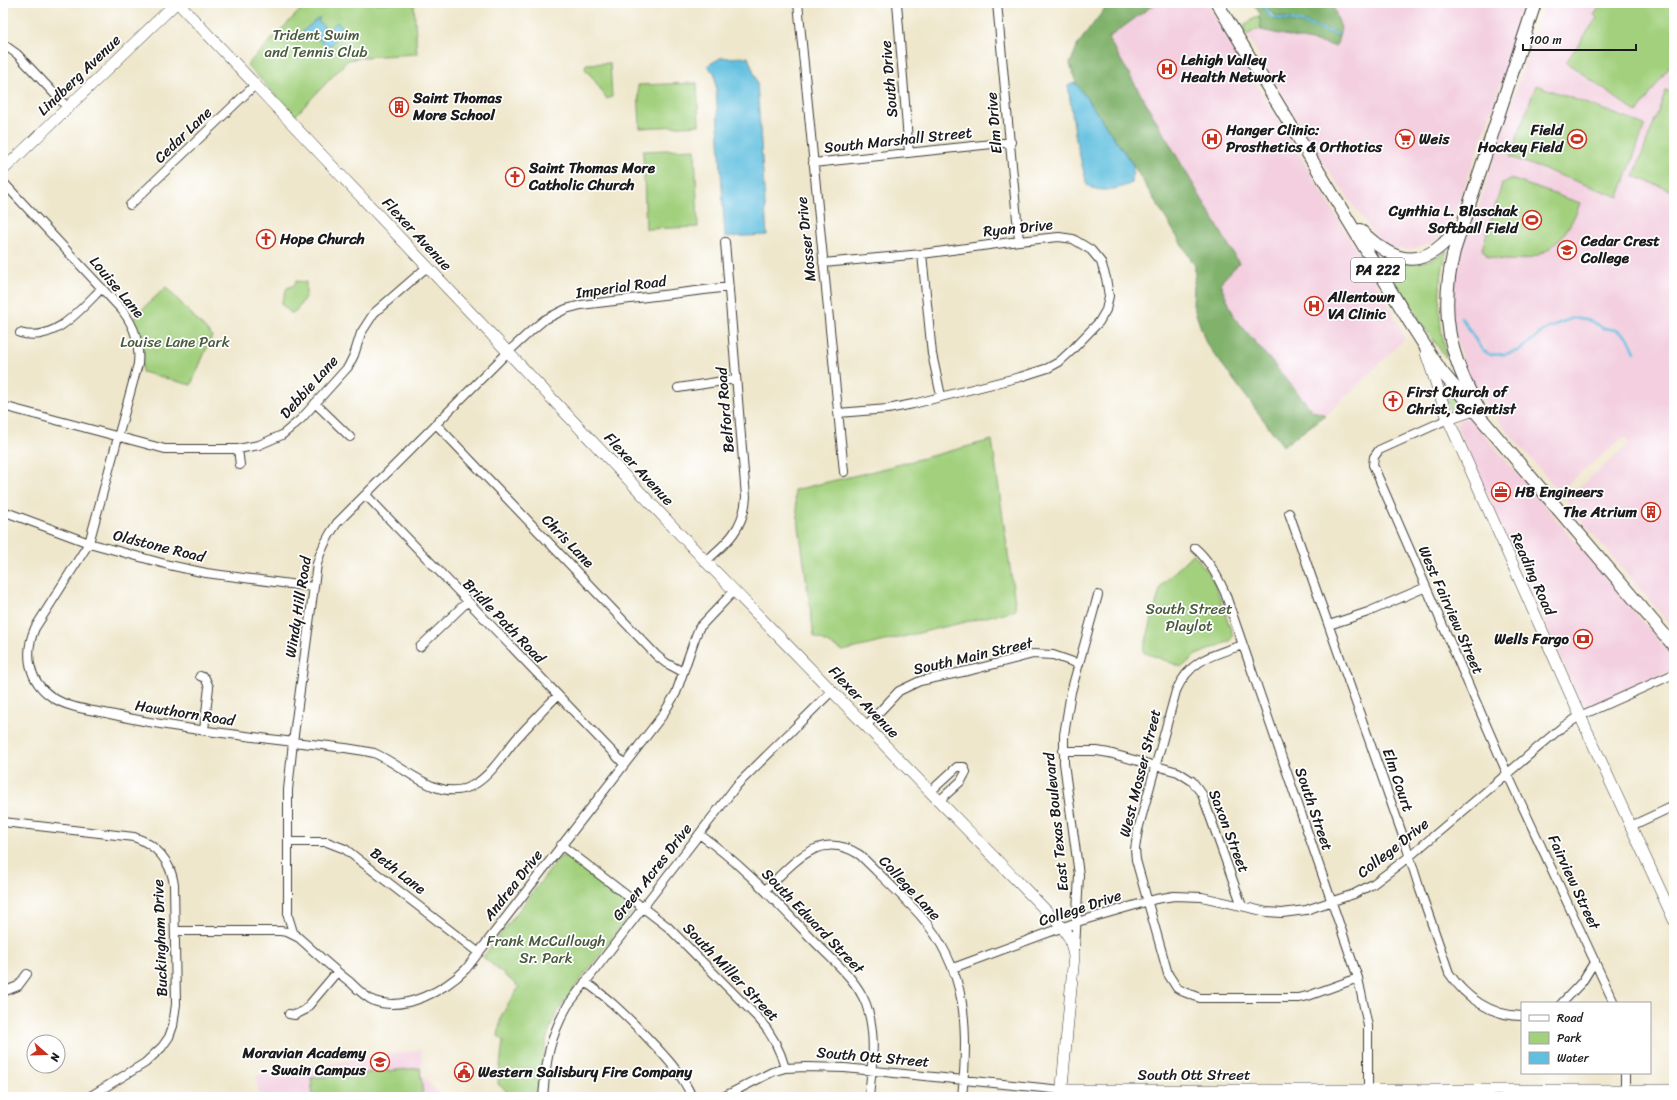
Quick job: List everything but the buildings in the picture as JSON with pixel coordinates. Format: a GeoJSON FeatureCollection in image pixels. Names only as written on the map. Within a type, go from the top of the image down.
{"type":"FeatureCollection","features":[{"type":"Feature","properties":{"kind":"main road","name":"PA 222"},"geometry":{"type":"LineString","coordinates":[[1217,3],[1424,345],[1448,380],[1487,424],[1674,646]]}},
{"type":"Feature","properties":{"kind":"main road","name":"PA 222"},"geometry":{"type":"LineString","coordinates":[[1487,424],[1469,391],[1456,362],[1448,326],[1446,307],[1449,270],[1535,3]]}},
{"type":"Feature","properties":{"kind":"main road"},"geometry":{"type":"LineString","coordinates":[[1348,220],[1376,246],[1391,255],[1404,258],[1429,254],[1443,244],[1463,223]]}},
{"type":"Feature","properties":{"kind":"street","name":"Flexer Avenue"},"geometry":{"type":"LineString","coordinates":[[177,3],[734,591],[1063,928],[1070,939],[1074,956]]}},
{"type":"Feature","properties":{"kind":"street","name":"Lindberg Avenue"},"geometry":{"type":"LineString","coordinates":[[3,170],[177,3]]}},
{"type":"Feature","properties":{"kind":"street","name":"Mosser Drive"},"geometry":{"type":"LineString","coordinates":[[798,3],[844,472]]}},
{"type":"Feature","properties":{"kind":"street","name":"South Drive"},"geometry":{"type":"LineString","coordinates":[[897,3],[909,153]]}},
{"type":"Feature","properties":{"kind":"street","name":"Elm Drive"},"geometry":{"type":"LineString","coordinates":[[997,3],[1019,241]]}},
{"type":"Feature","properties":{"kind":"street"},"geometry":{"type":"LineString","coordinates":[[3,44],[17,54],[67,107]]}},
{"type":"Feature","properties":{"kind":"street","name":"Cedar Lane"},"geometry":{"type":"LineString","coordinates":[[130,206],[255,85]]}},
{"type":"Feature","properties":{"kind":"street","name":"South Marshall Street"},"geometry":{"type":"LineString","coordinates":[[813,163],[1011,142]]}},
{"type":"Feature","properties":{"kind":"street","name":"Louise Lane"},"geometry":{"type":"LineString","coordinates":[[3,182],[102,288],[129,320],[139,342],[138,364],[119,437]]}},
{"type":"Feature","properties":{"kind":"street","name":"Ryan Drive"},"geometry":{"type":"LineString","coordinates":[[823,263],[922,254],[1059,237],[1072,239],[1091,250],[1102,262],[1109,296],[1106,310],[1094,328],[1063,358],[1048,368],[1020,377],[888,409],[838,413]]}},
{"type":"Feature","properties":{"kind":"street","name":"Belford Road"},"geometry":{"type":"LineString","coordinates":[[706,561],[731,537],[740,523],[744,512],[746,497],[725,242]]}},
{"type":"Feature","properties":{"kind":"street"},"geometry":{"type":"LineString","coordinates":[[922,254],[932,354],[941,396]]}},
{"type":"Feature","properties":{"kind":"street","name":"Debbie Lane"},"geometry":{"type":"LineString","coordinates":[[3,406],[119,437],[171,449],[238,449],[259,445],[282,435],[301,419],[348,367],[354,355],[361,333],[374,313],[427,267]]}},
{"type":"Feature","properties":{"kind":"street","name":"Imperial Road"},"geometry":{"type":"LineString","coordinates":[[508,352],[544,320],[566,309],[581,304],[729,287]]}},
{"type":"Feature","properties":{"kind":"street"},"geometry":{"type":"LineString","coordinates":[[20,333],[35,336],[49,333],[73,316],[102,288]]}},
{"type":"Feature","properties":{"kind":"street","name":"Reading Road"},"geometry":{"type":"LineString","coordinates":[[1424,345],[1448,419],[1580,716],[1674,919]]}},
{"type":"Feature","properties":{"kind":"street","name":"Windy Hill Road"},"geometry":{"type":"LineString","coordinates":[[298,938],[293,932],[288,916],[288,790],[317,564],[327,538],[337,523],[366,496],[508,352]]}},
{"type":"Feature","properties":{"kind":"street"},"geometry":{"type":"LineString","coordinates":[[678,388],[736,379]]}},
{"type":"Feature","properties":{"kind":"street"},"geometry":{"type":"LineString","coordinates":[[315,403],[350,437]]}},
{"type":"Feature","properties":{"kind":"street"},"geometry":{"type":"LineString","coordinates":[[1448,419],[1474,410]]}},
{"type":"Feature","properties":{"kind":"street","name":"West Fairview Street"},"geometry":{"type":"LineString","coordinates":[[1448,419],[1379,450],[1374,457],[1373,465],[1507,773]]}},
{"type":"Feature","properties":{"kind":"street","name":"Chris Lane"},"geometry":{"type":"LineString","coordinates":[[436,424],[658,656],[666,663],[683,672]]}},
{"type":"Feature","properties":{"kind":"street","name":"Hawthorn Road"},"geometry":{"type":"LineString","coordinates":[[119,437],[89,543],[30,637],[28,657],[29,666],[37,682],[51,696],[67,704],[144,722],[374,753],[437,788],[455,790],[476,784],[492,772],[516,740],[557,696]]}},
{"type":"Feature","properties":{"kind":"street"},"geometry":{"type":"LineString","coordinates":[[238,449],[240,465]]}},
{"type":"Feature","properties":{"kind":"street","name":"Bridle Path Road"},"geometry":{"type":"LineString","coordinates":[[366,496],[624,764]]}},
{"type":"Feature","properties":{"kind":"street","name":"Oldstone Road"},"geometry":{"type":"LineString","coordinates":[[3,511],[89,543],[193,570],[313,587]]}},
{"type":"Feature","properties":{"kind":"street","name":"Elm Court"},"geometry":{"type":"LineString","coordinates":[[1290,513],[1410,856],[1445,963],[1456,983],[1474,1001],[1507,1015],[1521,1016]]}},
{"type":"Feature","properties":{"kind":"street","name":"South Street"},"geometry":{"type":"LineString","coordinates":[[1195,548],[1205,558],[1220,581],[1358,978],[1368,1026],[1368,1090]]}},
{"type":"Feature","properties":{"kind":"street"},"geometry":{"type":"LineString","coordinates":[[1329,625],[1368,612],[1426,587]]}},
{"type":"Feature","properties":{"kind":"street","name":"Andrea Drive"},"geometry":{"type":"LineString","coordinates":[[175,931],[287,932],[298,938],[367,997],[383,1003],[407,1002],[445,987],[466,969],[670,705],[676,693],[694,638],[706,620],[734,591]]}},
{"type":"Feature","properties":{"kind":"street","name":"East Texas Boulevard"},"geometry":{"type":"LineString","coordinates":[[1061,1094],[1079,896],[1077,854],[1063,751],[1066,718],[1078,664],[1098,595]]}},
{"type":"Feature","properties":{"kind":"street"},"geometry":{"type":"LineString","coordinates":[[420,647],[467,602]]}},
{"type":"Feature","properties":{"kind":"street","name":"West Mosser Street"},"geometry":{"type":"LineString","coordinates":[[1243,645],[1208,657],[1191,667],[1185,674],[1176,691],[1136,838],[1136,860],[1168,974],[1178,988],[1200,998],[1296,998],[1308,996],[1358,978]]}},
{"type":"Feature","properties":{"kind":"street","name":"South Main Street"},"geometry":{"type":"LineString","coordinates":[[866,726],[899,691],[920,681],[972,670],[1033,654],[1053,655],[1078,664]]}},
{"type":"Feature","properties":{"kind":"street","name":"College Drive"},"geometry":{"type":"LineString","coordinates":[[952,968],[1077,922],[1147,901],[1174,896],[1202,897],[1267,912],[1282,913],[1306,910],[1354,894],[1373,884],[1410,856],[1561,728],[1580,716],[1674,674]]}},
{"type":"Feature","properties":{"kind":"street"},"geometry":{"type":"LineString","coordinates":[[200,676],[205,678],[209,687],[204,730]]}},
{"type":"Feature","properties":{"kind":"street","name":"Green Acres Drive"},"geometry":{"type":"LineString","coordinates":[[543,1097],[546,1064],[554,1031],[568,1006],[585,982],[737,785],[832,691]]}},
{"type":"Feature","properties":{"kind":"street","name":"Saxon Street"},"geometry":{"type":"LineString","coordinates":[[1063,751],[1097,751],[1185,775],[1197,786],[1202,794],[1242,906]]}},
{"type":"Feature","properties":{"kind":"street"},"geometry":{"type":"LineString","coordinates":[[930,792],[957,767],[964,768],[966,772],[964,778],[939,801]]}},
{"type":"Feature","properties":{"kind":"street","name":"Fairview Street"},"geometry":{"type":"LineString","coordinates":[[1507,773],[1614,1002]]}},
{"type":"Feature","properties":{"kind":"street"},"geometry":{"type":"LineString","coordinates":[[1631,826],[1674,806]]}},
{"type":"Feature","properties":{"kind":"street","name":"Buckingham Drive"},"geometry":{"type":"LineString","coordinates":[[3,822],[134,837],[152,846],[165,859],[173,875],[176,1014],[169,1037],[159,1050],[145,1063],[88,1097]]}},
{"type":"Feature","properties":{"kind":"street","name":"South Edward Street"},"geometry":{"type":"LineString","coordinates":[[699,834],[734,860],[765,890],[844,971],[860,992],[866,1004],[872,1031],[873,1058],[869,1097]]}},
{"type":"Feature","properties":{"kind":"street","name":"Beth Lane"},"geometry":{"type":"LineString","coordinates":[[288,842],[326,842],[345,849],[478,953]]}},
{"type":"Feature","properties":{"kind":"street","name":"South Miller Street"},"geometry":{"type":"LineString","coordinates":[[561,845],[668,927],[686,943],[760,1019],[776,1044],[785,1068]]}},
{"type":"Feature","properties":{"kind":"street","name":"College Lane"},"geometry":{"type":"LineString","coordinates":[[765,890],[804,854],[812,849],[828,845],[837,845],[852,849],[860,854],[920,916],[934,934],[952,968],[962,996],[965,1013],[966,1044],[962,1097]]}},
{"type":"Feature","properties":{"kind":"street"},"geometry":{"type":"LineString","coordinates":[[1563,1002],[1582,982],[1595,961]]}},
{"type":"Feature","properties":{"kind":"street"},"geometry":{"type":"LineString","coordinates":[[289,1014],[295,1015],[305,1010],[337,972]]}},
{"type":"Feature","properties":{"kind":"street"},"geometry":{"type":"LineString","coordinates":[[3,992],[18,986],[27,974]]}},
{"type":"Feature","properties":{"kind":"street"},"geometry":{"type":"LineString","coordinates":[[585,982],[612,1002],[671,1062],[683,1079],[692,1097]]}},
{"type":"Feature","properties":{"kind":"street","name":"South Ott Street"},"geometry":{"type":"LineString","coordinates":[[723,1097],[761,1077],[785,1068],[819,1067],[964,1080],[1061,1094],[1321,1093],[1368,1090],[1473,1093],[1625,1093],[1674,1090]]}},
{"type":"Feature","properties":{"kind":"street"},"geometry":{"type":"LineString","coordinates":[[1625,1074],[1625,1093]]}},
{"type":"Feature","properties":{"kind":"shaded area"},"geometry":{"type":"Polygon","coordinates":[[[1156,3],[1207,3],[1379,286],[1405,339],[1326,415],[1313,411],[1235,318],[1108,38],[1156,3]]]}},
{"type":"Feature","properties":{"kind":"shaded area"},"geometry":{"type":"Polygon","coordinates":[[[1332,3],[1527,3],[1515,45],[1451,224],[1444,234],[1430,244],[1407,250],[1390,247],[1377,238],[1323,163],[1247,35],[1257,29],[1337,44],[1341,28],[1332,3]]]}},
{"type":"Feature","properties":{"kind":"shaded area","name":"Cedar Crest College"},"geometry":{"type":"Polygon","coordinates":[[[1544,3],[1674,3],[1674,629],[1569,506],[1567,501],[1568,496],[1630,444],[1624,437],[1564,487],[1558,489],[1505,428],[1472,385],[1462,360],[1455,332],[1452,297],[1457,259],[1463,241],[1471,229],[1544,3]]]}},
{"type":"Feature","properties":{"kind":"shaded area"},"geometry":{"type":"Polygon","coordinates":[[[1469,417],[1674,658],[1674,670],[1586,708],[1582,706],[1456,425],[1459,420],[1469,417]]]}},
{"type":"Feature","properties":{"kind":"shaded area","name":"Moravian Academy - Swain Campus"},"geometry":{"type":"Polygon","coordinates":[[[421,1049],[422,1076],[443,1097],[259,1097],[256,1075],[421,1049]]]}},
{"type":"Feature","properties":{"kind":"green space","name":"Trident Swim and Tennis Club"},"geometry":{"type":"Polygon","coordinates":[[[307,3],[414,3],[417,54],[364,57],[348,60],[295,116],[247,65],[307,3]]]}},
{"type":"Feature","properties":{"kind":"green space"},"geometry":{"type":"Polygon","coordinates":[[[1109,3],[1156,3],[1108,38],[1239,263],[1220,283],[1235,318],[1313,411],[1326,415],[1283,446],[1206,343],[1193,305],[1195,266],[1133,165],[1076,83],[1070,64],[1078,44],[1109,3]]]}},
{"type":"Feature","properties":{"kind":"green space"},"geometry":{"type":"Polygon","coordinates":[[[1253,3],[1260,3],[1271,18],[1306,25],[1338,36],[1338,33],[1301,21],[1273,15],[1264,3],[1332,3],[1341,28],[1337,44],[1334,46],[1261,30],[1260,19],[1257,17],[1261,15],[1253,3]]]}},
{"type":"Feature","properties":{"kind":"green space"},"geometry":{"type":"Polygon","coordinates":[[[1602,3],[1674,3],[1674,60],[1637,113],[1566,62],[1597,18],[1594,15],[1602,3]]]}},
{"type":"Feature","properties":{"kind":"green space"},"geometry":{"type":"Polygon","coordinates":[[[1257,17],[1260,19],[1261,30],[1257,29],[1247,35],[1244,30],[1245,24],[1257,17]]]}},
{"type":"Feature","properties":{"kind":"green space"},"geometry":{"type":"Polygon","coordinates":[[[610,63],[612,97],[607,99],[585,69],[586,64],[610,63]]]}},
{"type":"Feature","properties":{"kind":"green space"},"geometry":{"type":"Polygon","coordinates":[[[697,83],[699,125],[640,128],[638,85],[697,83]]]}},
{"type":"Feature","properties":{"kind":"green space","name":"Field Hockey Field"},"geometry":{"type":"Polygon","coordinates":[[[1536,85],[1645,125],[1619,197],[1510,157],[1536,85]]]}},
{"type":"Feature","properties":{"kind":"green space"},"geometry":{"type":"Polygon","coordinates":[[[1666,90],[1674,93],[1674,179],[1670,190],[1634,176],[1666,90]]]}},
{"type":"Feature","properties":{"kind":"green space"},"geometry":{"type":"Polygon","coordinates":[[[695,149],[698,227],[646,229],[643,151],[695,149]]]}},
{"type":"Feature","properties":{"kind":"green space","name":"Cynthia L. Blaschak Softball Field"},"geometry":{"type":"Polygon","coordinates":[[[1511,179],[1580,203],[1565,232],[1556,243],[1546,251],[1534,257],[1520,260],[1505,260],[1488,257],[1482,249],[1502,184],[1511,179]]]}},
{"type":"Feature","properties":{"kind":"green space"},"geometry":{"type":"Polygon","coordinates":[[[1447,250],[1441,277],[1440,290],[1441,330],[1446,358],[1420,321],[1381,258],[1390,261],[1416,263],[1432,259],[1447,250]]]}},
{"type":"Feature","properties":{"kind":"green space"},"geometry":{"type":"Polygon","coordinates":[[[296,281],[306,282],[306,295],[296,312],[291,313],[281,304],[287,288],[294,285],[296,281]]]}},
{"type":"Feature","properties":{"kind":"green space","name":"Louise Lane Park"},"geometry":{"type":"Polygon","coordinates":[[[166,287],[212,336],[191,385],[142,372],[143,340],[134,317],[166,287]]]}},
{"type":"Feature","properties":{"kind":"green space"},"geometry":{"type":"Polygon","coordinates":[[[1442,386],[1444,386],[1465,411],[1454,412],[1453,410],[1452,414],[1442,386]]]}},
{"type":"Feature","properties":{"kind":"green space"},"geometry":{"type":"Polygon","coordinates":[[[992,440],[1016,610],[843,651],[814,636],[794,490],[992,440]]]}},
{"type":"Feature","properties":{"kind":"green space","name":"South Street Playlot"},"geometry":{"type":"Polygon","coordinates":[[[1193,553],[1208,572],[1215,584],[1233,636],[1230,641],[1196,655],[1182,667],[1143,652],[1161,586],[1193,553]]]}},
{"type":"Feature","properties":{"kind":"green space","name":"Frank McCullough Sr. Park"},"geometry":{"type":"Polygon","coordinates":[[[560,857],[570,857],[624,899],[631,906],[631,913],[557,1013],[546,1040],[540,1086],[535,1097],[514,1097],[498,1084],[503,1041],[498,1036],[501,1016],[519,987],[483,957],[560,857]]]}},
{"type":"Feature","properties":{"kind":"green space"},"geometry":{"type":"Polygon","coordinates":[[[420,1068],[423,1097],[313,1097],[311,1078],[420,1068]]]}},
{"type":"Feature","properties":{"kind":"green space"},"geometry":{"type":"Polygon","coordinates":[[[1075,1095],[1277,1096],[1071,1097],[1075,1095]]]}},
{"type":"Feature","properties":{"kind":"water"},"geometry":{"type":"Polygon","coordinates":[[[318,18],[320,18],[318,21],[328,30],[337,22],[345,30],[328,48],[313,34],[308,39],[302,32],[318,18]]]}},
{"type":"Feature","properties":{"kind":"water"},"geometry":{"type":"Polygon","coordinates":[[[748,57],[757,82],[767,235],[725,237],[715,74],[707,66],[720,58],[748,57]]]}},
{"type":"Feature","properties":{"kind":"water"},"geometry":{"type":"Polygon","coordinates":[[[1076,83],[1133,165],[1132,183],[1110,190],[1092,188],[1087,185],[1076,140],[1068,85],[1076,83]]]}},
{"type":"Feature","properties":{"kind":"waterway"},"geometry":{"type":"LineString","coordinates":[[1262,3],[1271,17],[1297,21],[1337,34]]}},
{"type":"Feature","properties":{"kind":"waterway"},"geometry":{"type":"LineString","coordinates":[[1461,317],[1482,350],[1491,355],[1506,354],[1520,350],[1543,331],[1573,318],[1586,319],[1604,328],[1616,330],[1628,337],[1635,352]]}},
{"type":"Feature","properties":{"kind":"place","name":"Lehigh Valley Health Network"},"geometry":{"type":"Point","coordinates":[1167,69]}},
{"type":"Feature","properties":{"kind":"place","name":"Saint Thomas More School"},"geometry":{"type":"Point","coordinates":[399,107]}},
{"type":"Feature","properties":{"kind":"place","name":"Hanger Clinic: Prosthetics & Orthotics"},"geometry":{"type":"Point","coordinates":[1212,139]}},
{"type":"Feature","properties":{"kind":"place","name":"Weis"},"geometry":{"type":"Point","coordinates":[1405,139]}},
{"type":"Feature","properties":{"kind":"place","name":"Field Hockey Field"},"geometry":{"type":"Point","coordinates":[1577,139]}},
{"type":"Feature","properties":{"kind":"place","name":"Saint Thomas More Catholic Church"},"geometry":{"type":"Point","coordinates":[515,177]}},
{"type":"Feature","properties":{"kind":"place","name":"Cynthia L. Blaschak Softball Field"},"geometry":{"type":"Point","coordinates":[1532,220]}},
{"type":"Feature","properties":{"kind":"place","name":"Hope Church"},"geometry":{"type":"Point","coordinates":[266,239]}},
{"type":"Feature","properties":{"kind":"place","name":"Cedar Crest College"},"geometry":{"type":"Point","coordinates":[1567,250]}},
{"type":"Feature","properties":{"kind":"place","name":"Allentown VA Clinic"},"geometry":{"type":"Point","coordinates":[1314,306]}},
{"type":"Feature","properties":{"kind":"place","name":"First Church of Christ, Scientist"},"geometry":{"type":"Point","coordinates":[1393,401]}},
{"type":"Feature","properties":{"kind":"place","name":"HB Engineers"},"geometry":{"type":"Point","coordinates":[1501,492]}},
{"type":"Feature","properties":{"kind":"place","name":"The Atrium"},"geometry":{"type":"Point","coordinates":[1651,512]}},
{"type":"Feature","properties":{"kind":"place","name":"Wells Fargo"},"geometry":{"type":"Point","coordinates":[1583,639]}},
{"type":"Feature","properties":{"kind":"place","name":"Moravian Academy - Swain Campus"},"geometry":{"type":"Point","coordinates":[380,1062]}},
{"type":"Feature","properties":{"kind":"place","name":"Western Salisbury Fire Company"},"geometry":{"type":"Point","coordinates":[464,1072]}}]}
